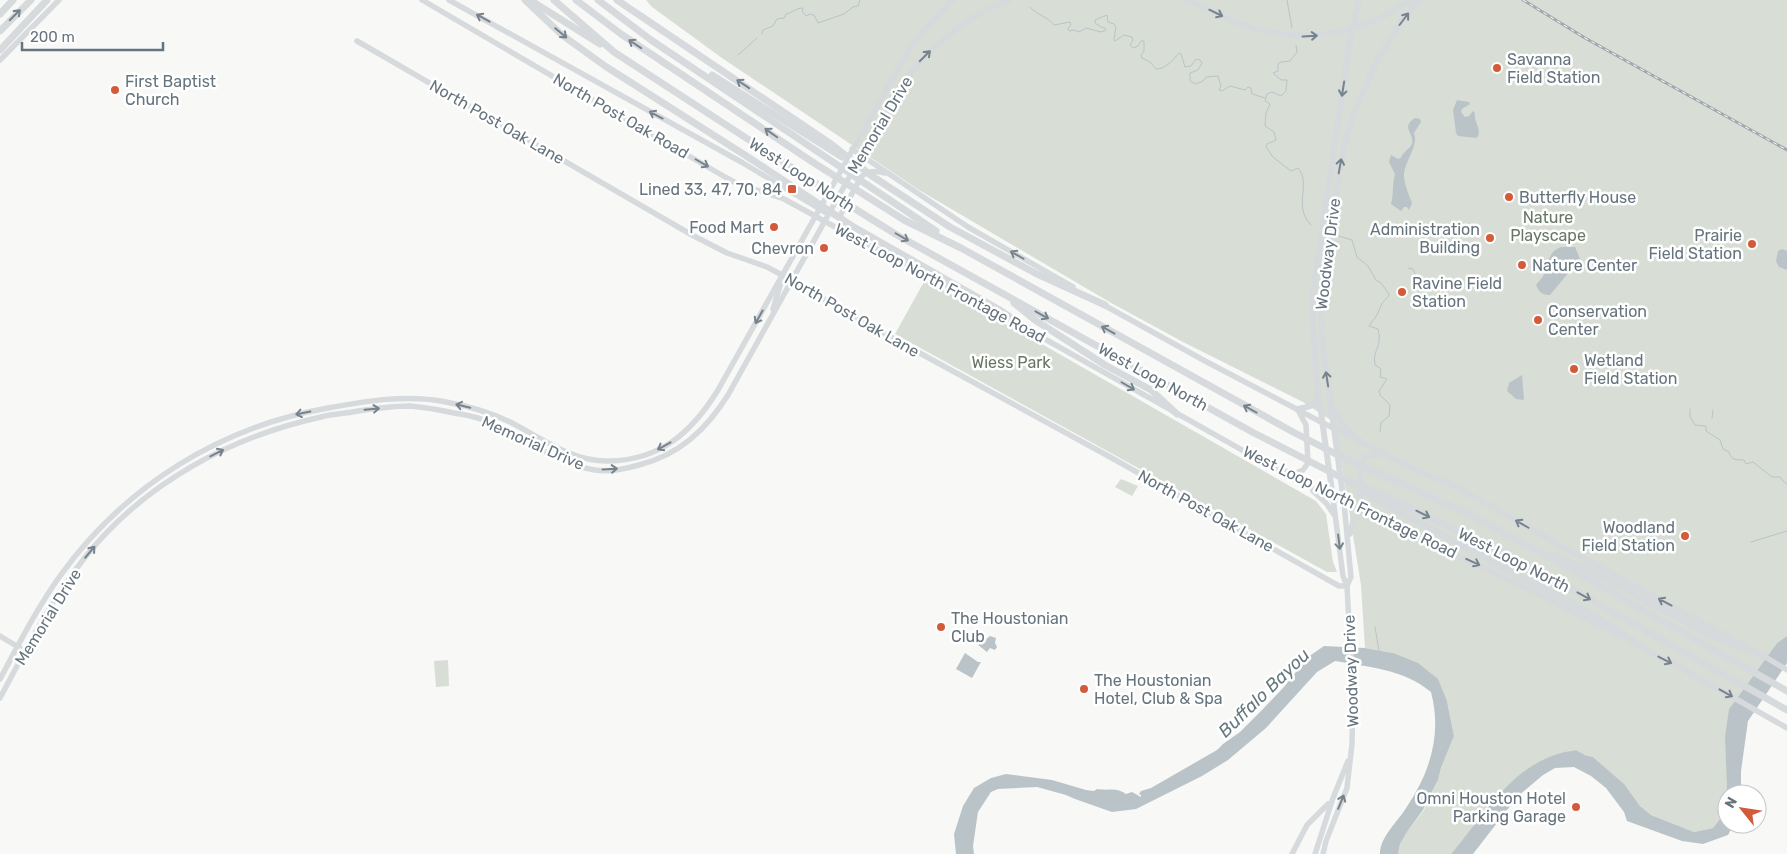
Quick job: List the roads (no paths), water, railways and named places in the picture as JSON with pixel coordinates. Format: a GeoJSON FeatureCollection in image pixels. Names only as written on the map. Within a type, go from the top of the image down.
{"type":"FeatureCollection","features":[{"type":"Feature","properties":{"kind":"highway"},"geometry":{"type":"LineString","coordinates":[[0,14],[13,0]]}},
{"type":"Feature","properties":{"kind":"highway"},"geometry":{"type":"LineString","coordinates":[[0,31],[31,0]]}},
{"type":"Feature","properties":{"kind":"highway"},"geometry":{"type":"LineString","coordinates":[[0,50],[47,0]]}},
{"type":"Feature","properties":{"kind":"highway"},"geometry":{"type":"LineString","coordinates":[[525,0],[562,35],[589,55],[852,226],[998,309],[1039,336]]}},
{"type":"Feature","properties":{"kind":"highway"},"geometry":{"type":"LineString","coordinates":[[530,0],[614,52]]}},
{"type":"Feature","properties":{"kind":"highway","name":"West Loop North"},"geometry":{"type":"LineString","coordinates":[[554,0],[614,52],[860,212],[1000,292],[1295,455],[1378,497],[1529,565],[1784,708]]}},
{"type":"Feature","properties":{"kind":"highway","name":"West Loop North"},"geometry":{"type":"LineString","coordinates":[[576,0],[593,14],[811,161],[904,220],[961,248],[1292,432],[1464,512],[1535,549],[1787,691]]}},
{"type":"Feature","properties":{"kind":"highway"},"geometry":{"type":"LineString","coordinates":[[598,0],[651,40],[961,248]]}},
{"type":"Feature","properties":{"kind":"highway"},"geometry":{"type":"LineString","coordinates":[[617,0],[831,144],[875,178]]}},
{"type":"Feature","properties":{"kind":"highway"},"geometry":{"type":"LineString","coordinates":[[651,40],[725,83],[950,227],[1036,274],[1105,305]]}},
{"type":"Feature","properties":{"kind":"highway"},"geometry":{"type":"LineString","coordinates":[[1000,292],[1035,320],[1105,366],[1150,390],[1177,414]]}},
{"type":"Feature","properties":{"kind":"highway"},"geometry":{"type":"LineString","coordinates":[[1378,497],[1595,616],[1648,651]]}},
{"type":"Feature","properties":{"kind":"highway"},"geometry":{"type":"LineString","coordinates":[[1535,549],[1572,562],[1706,633],[1764,656]]}},
{"type":"Feature","properties":{"kind":"main road"},"geometry":{"type":"LineString","coordinates":[[0,60],[59,0]]}},
{"type":"Feature","properties":{"kind":"main road","name":"North Post Oak Road"},"geometry":{"type":"LineString","coordinates":[[422,0],[725,177],[747,187],[775,195],[824,221]]}},
{"type":"Feature","properties":{"kind":"main road","name":"North Post Oak Road"},"geometry":{"type":"LineString","coordinates":[[449,0],[743,163],[828,214]]}},
{"type":"Feature","properties":{"kind":"main road","name":"Memorial Drive"},"geometry":{"type":"LineString","coordinates":[[0,679],[59,577],[92,536],[131,498],[170,469],[208,447],[258,426],[297,413],[357,403],[399,399],[442,401],[482,411],[511,422],[559,449],[586,459],[608,461],[640,457],[680,437],[698,420],[707,408],[911,46],[928,24],[953,0]]}},
{"type":"Feature","properties":{"kind":"main road","name":"Memorial Drive"},"geometry":{"type":"LineString","coordinates":[[0,698],[60,591],[92,550],[138,503],[174,477],[210,456],[271,430],[322,416],[365,409],[412,406],[458,413],[480,419],[555,456],[582,467],[606,470],[629,468],[648,463],[689,442],[709,423],[728,396],[894,95],[918,64],[948,36],[968,21],[1008,0]]}},
{"type":"Feature","properties":{"kind":"main road"},"geometry":{"type":"LineString","coordinates":[[1186,0],[1245,26],[1279,34],[1300,36],[1340,32],[1361,27],[1384,17],[1410,0]]}},
{"type":"Feature","properties":{"kind":"main road","name":"Woodway Drive"},"geometry":{"type":"LineString","coordinates":[[1323,854],[1347,788],[1353,699],[1347,586],[1343,576],[1319,392],[1313,293],[1350,41],[1359,0]]}},
{"type":"Feature","properties":{"kind":"main road","name":"Woodway Drive"},"geometry":{"type":"LineString","coordinates":[[1347,586],[1351,577],[1344,503],[1322,339],[1320,311],[1323,274],[1344,146],[1356,107],[1379,58],[1399,25],[1419,0]]}},
{"type":"Feature","properties":{"kind":"main road","name":"North Post Oak Lane"},"geometry":{"type":"LineString","coordinates":[[357,41],[688,233],[727,253],[767,267],[782,275],[905,346],[1108,456],[1339,586],[1347,586]]}},
{"type":"Feature","properties":{"kind":"main road"},"geometry":{"type":"LineString","coordinates":[[852,149],[968,227],[1205,361],[1384,454],[1497,509],[1787,670]]}},
{"type":"Feature","properties":{"kind":"main road"},"geometry":{"type":"LineString","coordinates":[[846,233],[840,216],[861,177],[872,171],[887,173]]}},
{"type":"Feature","properties":{"kind":"main road"},"geometry":{"type":"LineString","coordinates":[[1326,198],[1334,198]]}},
{"type":"Feature","properties":{"kind":"main road","name":"West Loop North Frontage Road"},"geometry":{"type":"LineString","coordinates":[[824,221],[936,279],[1299,482],[1522,586],[1683,669],[1787,728]]}},
{"type":"Feature","properties":{"kind":"main road"},"geometry":{"type":"LineString","coordinates":[[766,327],[781,285],[782,275]]}},
{"type":"Feature","properties":{"kind":"main road"},"geometry":{"type":"LineString","coordinates":[[1297,409],[1312,406],[1316,402],[1319,392]]}},
{"type":"Feature","properties":{"kind":"main road"},"geometry":{"type":"LineString","coordinates":[[1330,401],[1344,425],[1361,442]]}},
{"type":"Feature","properties":{"kind":"main road"},"geometry":{"type":"LineString","coordinates":[[1279,471],[1296,473],[1303,470],[1308,463],[1306,425],[1297,409]]}},
{"type":"Feature","properties":{"kind":"main road"},"geometry":{"type":"LineString","coordinates":[[480,419],[482,411]]}},
{"type":"Feature","properties":{"kind":"main road"},"geometry":{"type":"LineString","coordinates":[[1376,517],[1363,507],[1360,500],[1360,464],[1364,458],[1370,455],[1384,454]]}},
{"type":"Feature","properties":{"kind":"main road"},"geometry":{"type":"LineString","coordinates":[[170,469],[174,477]]}},
{"type":"Feature","properties":{"kind":"main road"},"geometry":{"type":"LineString","coordinates":[[1299,482],[1318,494],[1330,507],[1336,518]]}},
{"type":"Feature","properties":{"kind":"main road"},"geometry":{"type":"LineString","coordinates":[[1348,549],[1350,528],[1353,520],[1367,513]]}},
{"type":"Feature","properties":{"kind":"main road"},"geometry":{"type":"LineString","coordinates":[[0,636],[25,651]]}},
{"type":"Feature","properties":{"kind":"main road","name":"Woodway Drive"},"geometry":{"type":"LineString","coordinates":[[1315,854],[1332,798],[1350,755]]}},
{"type":"Feature","properties":{"kind":"main road"},"geometry":{"type":"LineString","coordinates":[[1292,854],[1311,819],[1323,810],[1332,798]]}},
{"type":"Feature","properties":{"kind":"main road"},"geometry":{"type":"LineString","coordinates":[[1304,831],[1315,822],[1318,823],[1322,830]]}},
{"type":"Feature","properties":{"kind":"main road"},"geometry":{"type":"LineString","coordinates":[[1317,846],[1324,847]]}},
{"type":"Feature","properties":{"kind":"waterway"},"geometry":{"type":"LineString","coordinates":[[762,34],[763,30],[773,26],[777,19],[784,18],[786,14],[798,9],[803,8],[802,11],[806,16],[814,15],[818,23],[844,14],[853,7],[858,6],[859,0]]}},
{"type":"Feature","properties":{"kind":"waterway"},"geometry":{"type":"LineString","coordinates":[[1287,0],[1292,28]]}},
{"type":"Feature","properties":{"kind":"waterway"},"geometry":{"type":"LineString","coordinates":[[1030,7],[1054,25],[1070,22],[1069,31],[1079,32],[1086,28],[1101,32],[1106,30],[1095,23],[1095,20],[1107,15],[1108,22],[1116,27],[1114,40],[1124,35],[1132,37],[1133,40],[1130,45],[1133,48],[1138,46],[1141,41],[1144,41],[1142,58],[1150,62],[1156,69],[1166,66],[1179,53],[1185,67],[1191,66],[1196,59],[1202,63],[1198,70],[1190,73],[1190,81],[1196,84],[1203,81],[1206,77],[1218,76],[1221,86],[1219,90],[1222,91],[1230,86],[1245,90],[1248,87],[1251,88],[1252,94],[1265,98]]}},
{"type":"Feature","properties":{"kind":"waterway"},"geometry":{"type":"LineString","coordinates":[[738,55],[757,38]]}},
{"type":"Feature","properties":{"kind":"waterway"},"geometry":{"type":"LineString","coordinates":[[1296,45],[1297,52],[1290,61],[1278,64],[1278,71],[1273,73],[1281,80],[1287,80],[1286,91],[1281,96],[1272,92],[1267,94],[1265,101],[1270,104],[1266,113],[1265,126],[1274,132],[1276,140],[1267,144],[1266,147],[1273,157],[1291,171],[1298,168],[1302,174],[1303,210],[1311,225]]}},
{"type":"Feature","properties":{"kind":"waterway"},"geometry":{"type":"LineString","coordinates":[[1339,236],[1352,240],[1357,257],[1368,266],[1376,280],[1381,283],[1389,294],[1369,326],[1378,329],[1379,340],[1374,360],[1375,365],[1381,369],[1380,377],[1387,379],[1379,391],[1380,395],[1390,405],[1389,416],[1381,423],[1380,432]]}},
{"type":"Feature","properties":{"kind":"waterway"},"geometry":{"type":"LineString","coordinates":[[1408,268],[1413,269],[1420,286],[1424,287],[1420,286],[1418,292]]}},
{"type":"Feature","properties":{"kind":"waterway"},"geometry":{"type":"LineString","coordinates":[[1690,409],[1690,417],[1695,425],[1706,426],[1706,431],[1720,440],[1723,449],[1729,452],[1733,458],[1744,460],[1746,464],[1753,462],[1772,477],[1780,477],[1787,484]]}},
{"type":"Feature","properties":{"kind":"waterway"},"geometry":{"type":"LineString","coordinates":[[1712,418],[1713,410]]}},
{"type":"Feature","properties":{"kind":"waterway"},"geometry":{"type":"LineString","coordinates":[[1751,542],[1787,531]]}},
{"type":"Feature","properties":{"kind":"waterway"},"geometry":{"type":"LineString","coordinates":[[1375,627],[1379,651]]}},
{"type":"Feature","properties":{"kind":"railway"},"geometry":{"type":"LineString","coordinates":[[1523,0],[1585,38],[1787,150]]}},
{"type":"Feature","properties":{"kind":"place","name":"Savanna Field Station"},"geometry":{"type":"Point","coordinates":[1497,68]}},
{"type":"Feature","properties":{"kind":"place","name":"First Baptist Church"},"geometry":{"type":"Point","coordinates":[115,90]}},
{"type":"Feature","properties":{"kind":"place","name":"Lined 33, 47, 70, 84"},"geometry":{"type":"Point","coordinates":[792,189]}},
{"type":"Feature","properties":{"kind":"place","name":"Butterfly House"},"geometry":{"type":"Point","coordinates":[1509,197]}},
{"type":"Feature","properties":{"kind":"place","name":"Food Mart"},"geometry":{"type":"Point","coordinates":[774,227]}},
{"type":"Feature","properties":{"kind":"place","name":"Administration Building"},"geometry":{"type":"Point","coordinates":[1490,238]}},
{"type":"Feature","properties":{"kind":"place","name":"Prairie Field Station"},"geometry":{"type":"Point","coordinates":[1752,244]}},
{"type":"Feature","properties":{"kind":"place","name":"Chevron"},"geometry":{"type":"Point","coordinates":[824,248]}},
{"type":"Feature","properties":{"kind":"place","name":"Nature Center"},"geometry":{"type":"Point","coordinates":[1522,265]}},
{"type":"Feature","properties":{"kind":"place","name":"Ravine Field Station"},"geometry":{"type":"Point","coordinates":[1402,292]}},
{"type":"Feature","properties":{"kind":"place","name":"Conservation Center"},"geometry":{"type":"Point","coordinates":[1538,320]}},
{"type":"Feature","properties":{"kind":"place","name":"Wetland Field Station"},"geometry":{"type":"Point","coordinates":[1574,369]}},
{"type":"Feature","properties":{"kind":"place","name":"Woodland Field Station"},"geometry":{"type":"Point","coordinates":[1685,536]}},
{"type":"Feature","properties":{"kind":"place","name":"The Houstonian Club"},"geometry":{"type":"Point","coordinates":[941,627]}},
{"type":"Feature","properties":{"kind":"place","name":"The Houstonian Hotel, Club & Spa"},"geometry":{"type":"Point","coordinates":[1084,689]}},
{"type":"Feature","properties":{"kind":"place","name":"Omni Houston Hotel Parking Garage"},"geometry":{"type":"Point","coordinates":[1576,807]}},
{"type":"Feature","properties":{"kind":"park label","name":"Nature Playscape"},"geometry":{"type":"Point","coordinates":[1548,226]}},
{"type":"Feature","properties":{"kind":"park label","name":"Wiess Park"},"geometry":{"type":"Point","coordinates":[1011,362]}},
{"type":"Feature","properties":{"kind":"water label","name":"Buffalo Bayou"},"geometry":{"type":"Point","coordinates":[1264,693]}}]}
